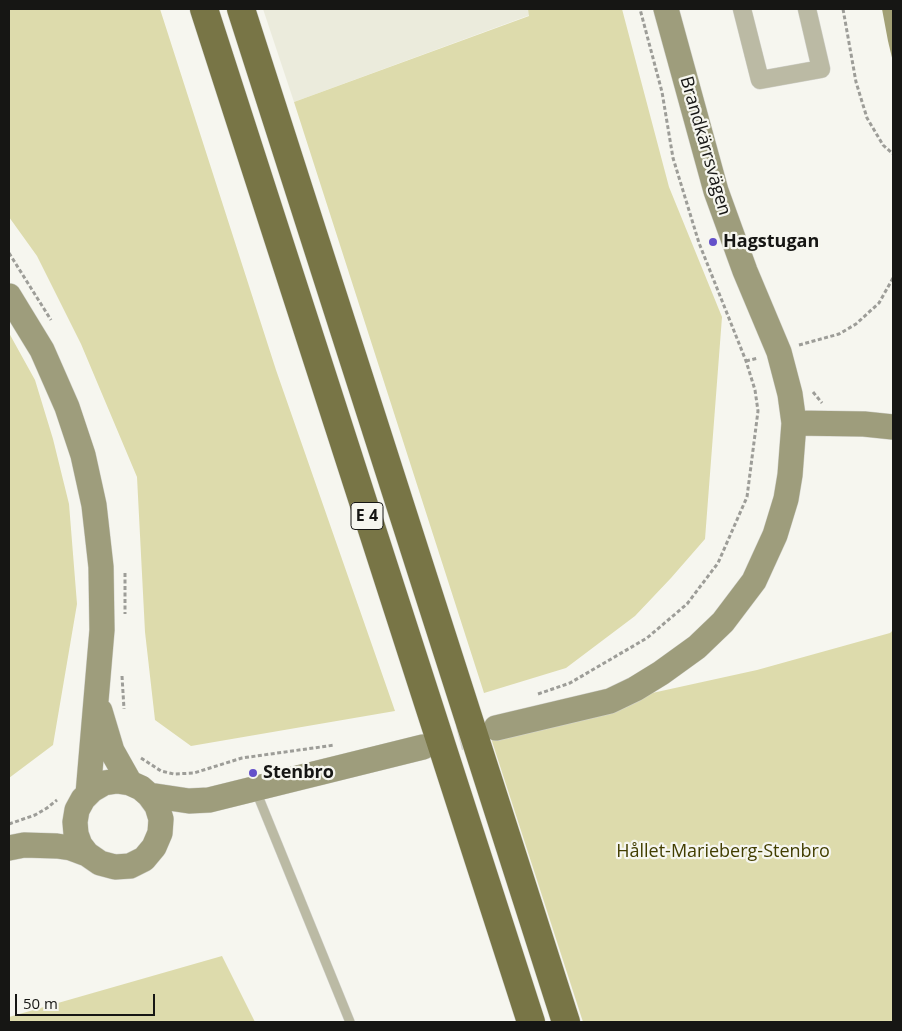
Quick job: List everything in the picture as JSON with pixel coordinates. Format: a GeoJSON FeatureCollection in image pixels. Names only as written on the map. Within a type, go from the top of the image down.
{"type":"FeatureCollection","features":[{"type":"Feature","properties":{"kind":"highway","name":"E 4"},"geometry":{"type":"LineString","coordinates":[[204,9],[531,1022]]}},
{"type":"Feature","properties":{"kind":"highway","name":"E 4"},"geometry":{"type":"LineString","coordinates":[[241,9],[566,1022]]}},
{"type":"Feature","properties":{"kind":"street","name":"Brandkärrsvägen"},"geometry":{"type":"LineString","coordinates":[[496,728],[610,701],[635,689],[661,673],[697,647],[723,622],[754,581],[782,517],[790,475],[794,423],[787,349],[745,271],[716,191],[666,9]]}},
{"type":"Feature","properties":{"kind":"street"},"geometry":{"type":"LineString","coordinates":[[742,9],[760,80],[821,70],[808,9]]}},
{"type":"Feature","properties":{"kind":"street"},"geometry":{"type":"LineString","coordinates":[[9,296],[42,350],[67,407],[83,455],[90,488],[101,567],[102,630],[97,696],[75,801],[76,834],[80,845],[87,854]]}},
{"type":"Feature","properties":{"kind":"street"},"geometry":{"type":"LineString","coordinates":[[794,423],[864,424],[893,427]]}},
{"type":"Feature","properties":{"kind":"street"},"geometry":{"type":"LineString","coordinates":[[16,846],[71,848],[87,854],[100,863],[115,867],[130,866],[144,859],[154,847],[160,833],[161,819],[157,806],[140,789],[112,751],[97,696]]}},
{"type":"Feature","properties":{"kind":"street"},"geometry":{"type":"LineString","coordinates":[[16,846],[55,827],[75,801],[104,783],[117,781],[140,789],[189,801],[208,800],[423,746]]}},
{"type":"Feature","properties":{"kind":"street"},"geometry":{"type":"LineString","coordinates":[[160,833],[208,800]]}},
{"type":"Feature","properties":{"kind":"lane"},"geometry":{"type":"LineString","coordinates":[[255,788],[350,1022]]}},
{"type":"Feature","properties":{"kind":"path"},"geometry":{"type":"LineString","coordinates":[[532,696],[570,683],[647,638],[687,604],[718,563],[747,497],[758,411],[756,390],[700,243],[673,158],[662,92],[640,9]]}},
{"type":"Feature","properties":{"kind":"path"},"geometry":{"type":"LineString","coordinates":[[844,9],[856,82],[867,118],[883,145],[893,154]]}},
{"type":"Feature","properties":{"kind":"path"},"geometry":{"type":"LineString","coordinates":[[746,361],[839,334],[856,324],[879,303],[893,278]]}},
{"type":"Feature","properties":{"kind":"path"},"geometry":{"type":"LineString","coordinates":[[811,389],[823,404],[829,406]]}},
{"type":"Feature","properties":{"kind":"path"},"geometry":{"type":"LineString","coordinates":[[112,751],[132,746],[136,754],[152,766],[161,771],[174,774],[194,773],[242,758],[343,744]]}},
{"type":"Feature","properties":{"kind":"path"},"geometry":{"type":"LineString","coordinates":[[9,824],[35,815],[47,808],[75,801]]}},
{"type":"Feature","properties":{"kind":"shaded area"},"geometry":{"type":"Polygon","coordinates":[[[263,9],[528,9],[530,15],[294,102],[263,9]]]}},
{"type":"Feature","properties":{"kind":"green space"},"geometry":{"type":"Polygon","coordinates":[[[9,9],[160,9],[276,370],[395,711],[191,746],[155,720],[145,632],[137,477],[81,344],[37,256],[9,217],[9,9]]]}},
{"type":"Feature","properties":{"kind":"green space"},"geometry":{"type":"Polygon","coordinates":[[[528,9],[622,9],[669,187],[722,317],[705,539],[635,616],[566,668],[484,693],[294,102],[529,16],[528,9]]]}},
{"type":"Feature","properties":{"kind":"green space"},"geometry":{"type":"Polygon","coordinates":[[[9,333],[35,380],[53,439],[69,504],[77,604],[53,745],[9,778],[9,333]]]}},
{"type":"Feature","properties":{"kind":"green space","name":"Hållet-Marieberg-Stenbro"},"geometry":{"type":"Polygon","coordinates":[[[893,630],[893,1022],[583,1022],[488,729],[757,670],[890,633],[893,630]]]}},
{"type":"Feature","properties":{"kind":"green space"},"geometry":{"type":"Polygon","coordinates":[[[222,956],[255,1022],[9,1022],[9,1017],[222,956]]]}},
{"type":"Feature","properties":{"kind":"tunnel"},"geometry":{"type":"LineString","coordinates":[[423,747],[494,729]]}},
{"type":"Feature","properties":{"kind":"place","name":"Hagstugan"},"geometry":{"type":"Point","coordinates":[713,242]}},
{"type":"Feature","properties":{"kind":"place","name":"Stenbro"},"geometry":{"type":"Point","coordinates":[253,773]}}]}
